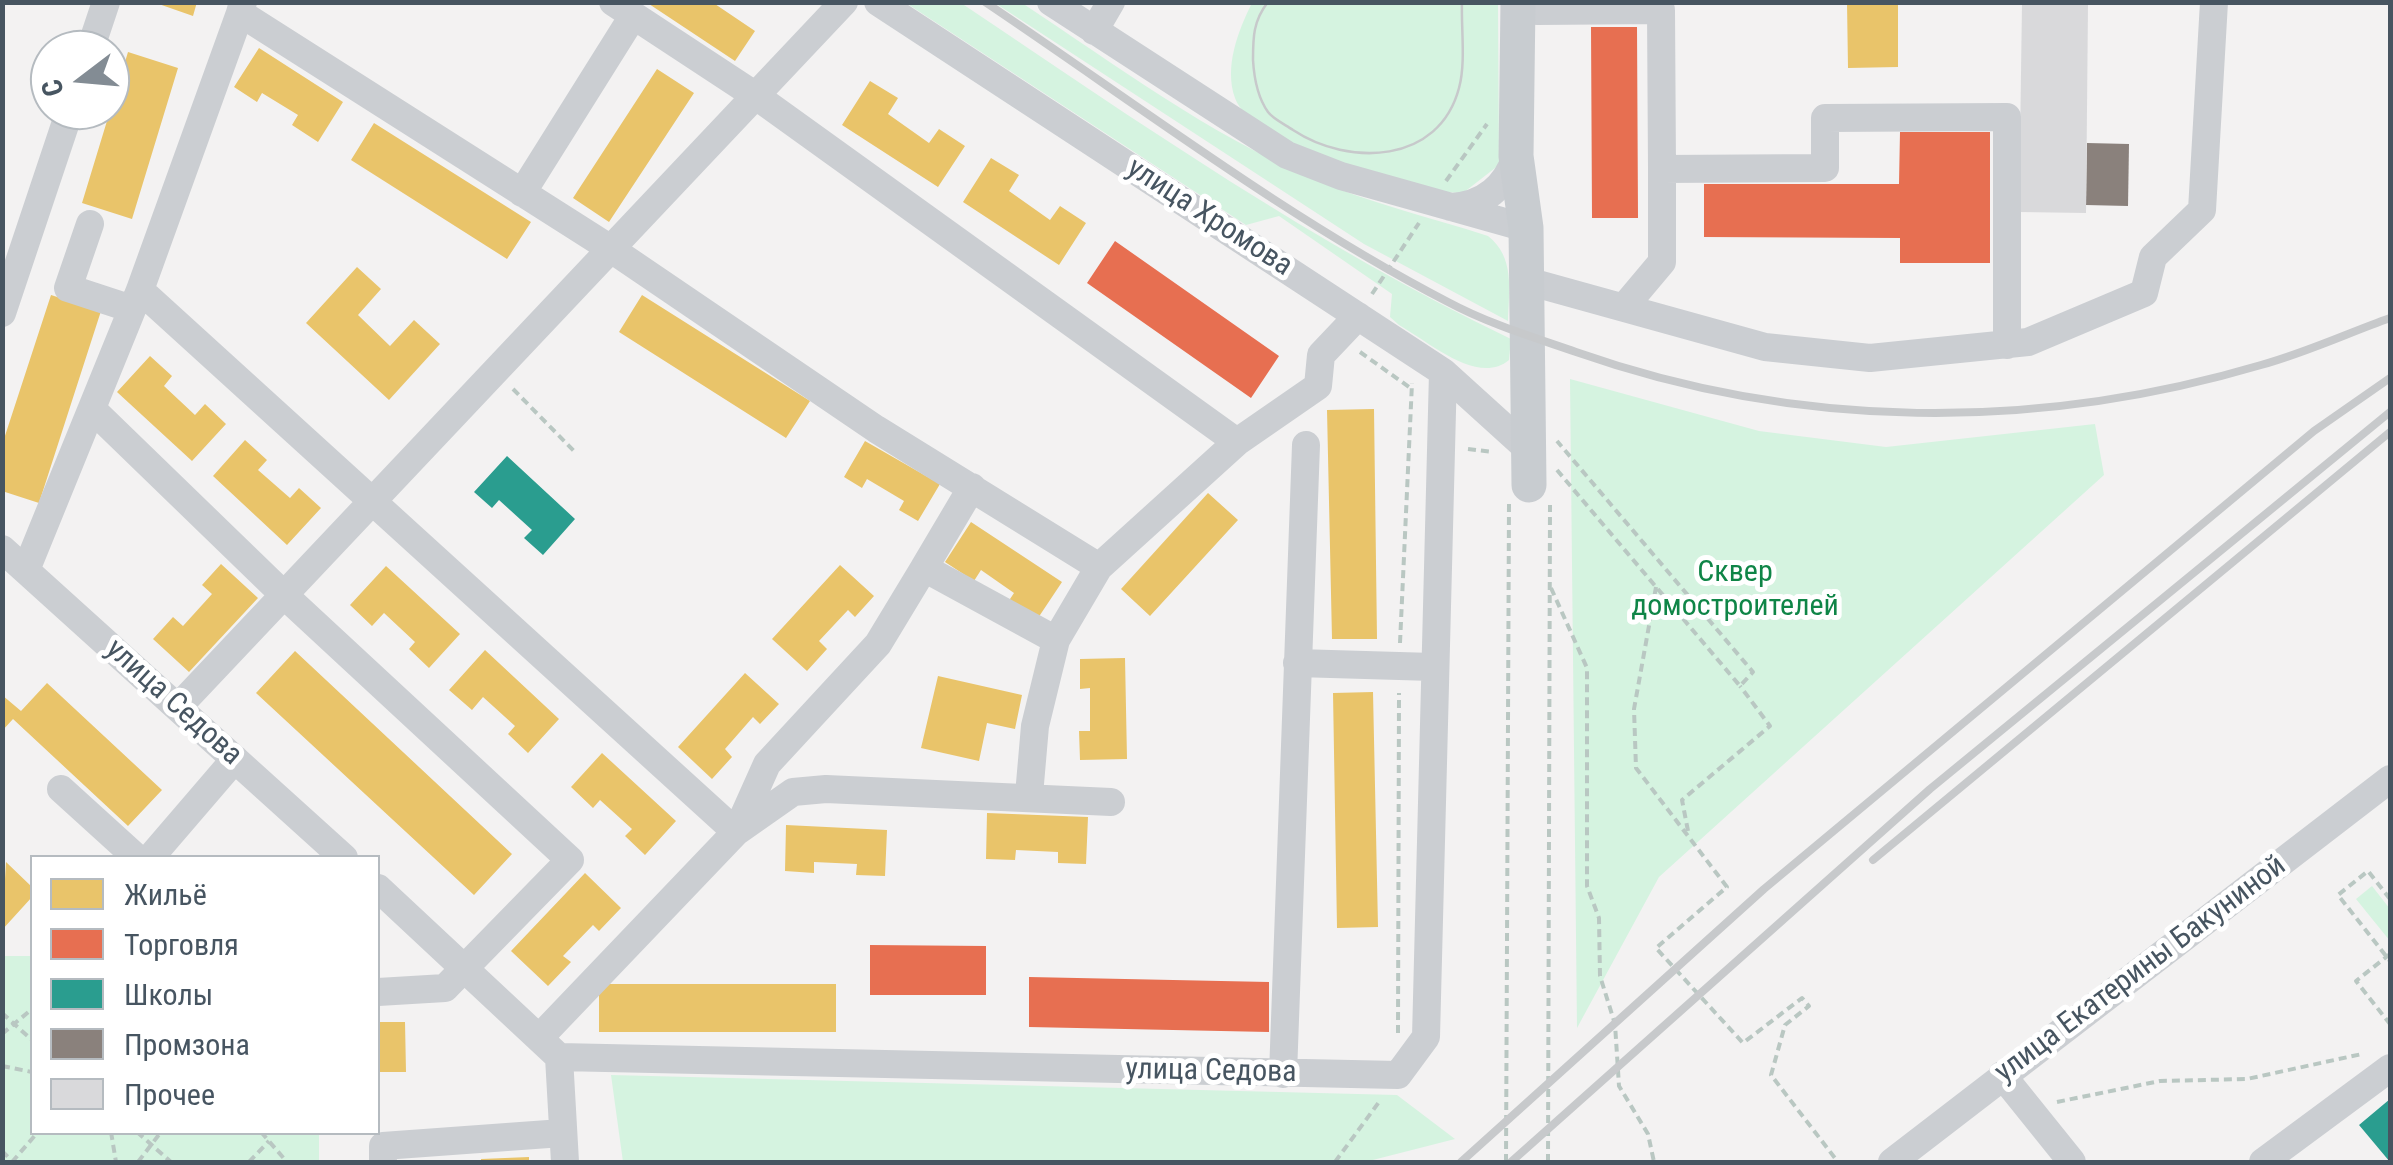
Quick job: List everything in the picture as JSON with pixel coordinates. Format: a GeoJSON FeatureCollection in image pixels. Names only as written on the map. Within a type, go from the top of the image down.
{"type":"FeatureCollection","features":[{"type":"Feature","properties":{"kind":"main road"},"geometry":{"type":"LineString","coordinates":[[1530,5],[1516,156],[1526,228],[1538,471]]}},
{"type":"Feature","properties":{"kind":"main road"},"geometry":{"type":"LineString","coordinates":[[1526,228],[1538,154],[1530,5]]}},
{"type":"Feature","properties":{"kind":"street"},"geometry":{"type":"LineString","coordinates":[[77,2],[102,12]]}},
{"type":"Feature","properties":{"kind":"street"},"geometry":{"type":"LineString","coordinates":[[178,707],[844,2]]}},
{"type":"Feature","properties":{"kind":"street","name":"улица Хромова"},"geometry":{"type":"LineString","coordinates":[[878,2],[1443,372],[1538,471]]}},
{"type":"Feature","properties":{"kind":"street"},"geometry":{"type":"LineString","coordinates":[[1051,2],[1274,149],[1341,176],[1526,228]]}},
{"type":"Feature","properties":{"kind":"street"},"geometry":{"type":"LineString","coordinates":[[1094,32],[1111,2]]}},
{"type":"Feature","properties":{"kind":"street"},"geometry":{"type":"LineString","coordinates":[[1526,281],[1800,353],[1870,358],[1975,344],[2007,344],[2070,328],[2144,293],[2153,257],[2202,210],[2214,2]]}},
{"type":"Feature","properties":{"kind":"street"},"geometry":{"type":"LineString","coordinates":[[1530,5],[1660,10],[1662,262],[1625,306]]}},
{"type":"Feature","properties":{"kind":"street"},"geometry":{"type":"LineString","coordinates":[[26,570],[136,300],[242,8],[876,429],[1099,567]]}},
{"type":"Feature","properties":{"kind":"street"},"geometry":{"type":"LineString","coordinates":[[522,193],[623,9],[756,96],[1238,442]]}},
{"type":"Feature","properties":{"kind":"street"},"geometry":{"type":"LineString","coordinates":[[1662,169],[1825,168],[1825,118],[2007,117],[2007,344]]}},
{"type":"Feature","properties":{"kind":"street"},"geometry":{"type":"LineString","coordinates":[[2,313],[11,253],[62,130]]}},
{"type":"Feature","properties":{"kind":"street"},"geometry":{"type":"LineString","coordinates":[[1440,206],[1464,206],[1487,196],[1508,175],[1516,156]]}},
{"type":"Feature","properties":{"kind":"street"},"geometry":{"type":"LineString","coordinates":[[90,224],[68,288],[136,300],[372,503],[736,832]]}},
{"type":"Feature","properties":{"kind":"street"},"geometry":{"type":"LineString","coordinates":[[1029,795],[1035,726],[1056,640],[1099,567],[1238,442],[1318,386],[1321,355],[1358,316]]}},
{"type":"Feature","properties":{"kind":"street"},"geometry":{"type":"LineString","coordinates":[[1398,1075],[1426,1037],[1443,372]]}},
{"type":"Feature","properties":{"kind":"street"},"geometry":{"type":"LineString","coordinates":[[92,409],[284,596],[570,860],[467,970],[445,988],[380,992]]}},
{"type":"Feature","properties":{"kind":"street"},"geometry":{"type":"LineString","coordinates":[[1283,1074],[1306,445]]}},
{"type":"Feature","properties":{"kind":"street"},"geometry":{"type":"LineString","coordinates":[[736,832],[767,764],[878,644],[972,488]]}},
{"type":"Feature","properties":{"kind":"street","name":"улица Седова"},"geometry":{"type":"LineString","coordinates":[[2,549],[341,855]]}},
{"type":"Feature","properties":{"kind":"street"},"geometry":{"type":"LineString","coordinates":[[924,568],[1056,640]]}},
{"type":"Feature","properties":{"kind":"street"},"geometry":{"type":"LineString","coordinates":[[1297,663],[1433,667]]}},
{"type":"Feature","properties":{"kind":"street"},"geometry":{"type":"LineString","coordinates":[[153,855],[235,759]]}},
{"type":"Feature","properties":{"kind":"street","name":"улица Екатерины Бакуниной"},"geometry":{"type":"LineString","coordinates":[[1892,1162],[1925,1152],[2002,1075],[2233,904],[2390,779]]}},
{"type":"Feature","properties":{"kind":"street"},"geometry":{"type":"LineString","coordinates":[[61,789],[134,855]]}},
{"type":"Feature","properties":{"kind":"street"},"geometry":{"type":"LineString","coordinates":[[550,1047],[736,832],[794,792],[826,789],[1029,795],[1111,802]]}},
{"type":"Feature","properties":{"kind":"street"},"geometry":{"type":"LineString","coordinates":[[380,890],[550,1047],[565,1162]]}},
{"type":"Feature","properties":{"kind":"street","name":"улица Седова"},"geometry":{"type":"LineString","coordinates":[[550,1047],[1398,1075]]}},
{"type":"Feature","properties":{"kind":"street"},"geometry":{"type":"LineString","coordinates":[[2263,1162],[2382,1060]]}},
{"type":"Feature","properties":{"kind":"street"},"geometry":{"type":"LineString","coordinates":[[2002,1075],[2072,1162]]}},
{"type":"Feature","properties":{"kind":"street"},"geometry":{"type":"LineString","coordinates":[[378,1147],[562,1133]]}},
{"type":"Feature","properties":{"kind":"path"},"geometry":{"type":"LineString","coordinates":[[1335,1162],[1398,1075],[1399,667],[1411,389],[1417,354]]}},
{"type":"Feature","properties":{"kind":"path"},"geometry":{"type":"LineString","coordinates":[[495,372],[574,451]]}},
{"type":"Feature","properties":{"kind":"path"},"geometry":{"type":"LineString","coordinates":[[1538,471],[1550,586],[1548,1162]]}},
{"type":"Feature","properties":{"kind":"path"},"geometry":{"type":"LineString","coordinates":[[1538,471],[1656,586],[1770,726],[1682,800],[1688,836]]}},
{"type":"Feature","properties":{"kind":"path"},"geometry":{"type":"LineString","coordinates":[[1538,471],[1754,672],[1740,686]]}},
{"type":"Feature","properties":{"kind":"path"},"geometry":{"type":"LineString","coordinates":[[1506,1162],[1538,471]]}},
{"type":"Feature","properties":{"kind":"path"},"geometry":{"type":"LineString","coordinates":[[1550,586],[1587,668],[1587,886],[1599,918],[1600,976],[1614,1024],[1619,1086],[1648,1134],[1654,1162]]}},
{"type":"Feature","properties":{"kind":"path"},"geometry":{"type":"LineString","coordinates":[[1656,586],[1634,709],[1636,768],[1726,887],[1656,948],[1743,1044],[1802,998],[1809,1006],[1785,1025],[1772,1075],[1838,1162]]}},
{"type":"Feature","properties":{"kind":"path"},"geometry":{"type":"LineString","coordinates":[[2390,899],[2368,871],[2338,895],[2389,957],[2356,981],[2390,1024]]}},
{"type":"Feature","properties":{"kind":"path"},"geometry":{"type":"LineString","coordinates":[[2,1034],[30,1010]]}},
{"type":"Feature","properties":{"kind":"path"},"geometry":{"type":"LineString","coordinates":[[2,1014],[30,1038]]}},
{"type":"Feature","properties":{"kind":"path"},"geometry":{"type":"LineString","coordinates":[[2028,1109],[2160,1080],[2248,1079],[2382,1060]]}},
{"type":"Feature","properties":{"kind":"path"},"geometry":{"type":"LineString","coordinates":[[2,1066],[30,1072]]}},
{"type":"Feature","properties":{"kind":"path"},"geometry":{"type":"LineString","coordinates":[[2,1151],[12,1162],[35,1135]]}},
{"type":"Feature","properties":{"kind":"path"},"geometry":{"type":"LineString","coordinates":[[112,1135],[116,1162]]}},
{"type":"Feature","properties":{"kind":"path"},"geometry":{"type":"LineString","coordinates":[[140,1135],[171,1162]]}},
{"type":"Feature","properties":{"kind":"path"},"geometry":{"type":"LineString","coordinates":[[138,1162],[160,1135]]}},
{"type":"Feature","properties":{"kind":"path"},"geometry":{"type":"LineString","coordinates":[[264,1135],[287,1162]]}},
{"type":"Feature","properties":{"kind":"path"},"geometry":{"type":"LineString","coordinates":[[248,1162],[270,1140]]}},
{"type":"Feature","properties":{"kind":"green space"},"geometry":{"type":"Polygon","coordinates":[[[906,3],[961,3],[1299,224],[1511,339],[1509,360],[1497,367],[1483,368],[1454,359],[1390,317],[1392,294],[1279,216],[1246,225],[906,3]]]}},
{"type":"Feature","properties":{"kind":"green space"},"geometry":{"type":"Polygon","coordinates":[[[995,3],[1022,3],[1163,97],[1236,141],[1312,178],[1488,236],[1497,244],[1506,264],[1508,321],[1364,244],[995,3]]]}},
{"type":"Feature","properties":{"kind":"green space"},"geometry":{"type":"Polygon","coordinates":[[[1252,3],[1498,3],[1499,165],[1463,193],[1440,192],[1327,158],[1268,131],[1247,115],[1232,86],[1234,49],[1252,3]]]}},
{"type":"Feature","properties":{"kind":"green space","name":"Сквер домостроителей"},"geometry":{"type":"Polygon","coordinates":[[[1570,379],[1759,431],[1886,447],[2095,424],[2104,475],[1659,877],[1577,1028],[1570,379]]]}},
{"type":"Feature","properties":{"kind":"green space"},"geometry":{"type":"Polygon","coordinates":[[[2372,886],[2390,909],[2390,941],[2356,899],[2372,886]]]}},
{"type":"Feature","properties":{"kind":"green space"},"geometry":{"type":"Polygon","coordinates":[[[3,956],[30,956],[30,1135],[319,1135],[319,1162],[3,1162],[3,956]]]}},
{"type":"Feature","properties":{"kind":"green space"},"geometry":{"type":"Polygon","coordinates":[[[611,1075],[1397,1095],[1455,1139],[1365,1162],[623,1162],[611,1075]]]}},
{"type":"Feature","properties":{"kind":"building: Жильё"},"geometry":{"type":"Polygon","coordinates":[[[153,2],[197,2],[193,16],[153,2]]]}},
{"type":"Feature","properties":{"kind":"building: Жильё"},"geometry":{"type":"Polygon","coordinates":[[[646,2],[712,2],[755,31],[735,61],[646,2]]]}},
{"type":"Feature","properties":{"kind":"building: Жильё"},"geometry":{"type":"Polygon","coordinates":[[[1847,2],[1898,2],[1898,67],[1848,68],[1847,2]]]}},
{"type":"Feature","properties":{"kind":"building: Жильё"},"geometry":{"type":"Polygon","coordinates":[[[259,48],[343,102],[318,142],[292,125],[298,115],[262,93],[257,102],[234,87],[259,48]]]}},
{"type":"Feature","properties":{"kind":"building: Жильё"},"geometry":{"type":"Polygon","coordinates":[[[130,53],[178,68],[132,219],[82,203],[104,130],[130,130],[130,53]]]}},
{"type":"Feature","properties":{"kind":"building: Жильё"},"geometry":{"type":"Polygon","coordinates":[[[657,69],[694,93],[609,222],[573,198],[657,69]]]}},
{"type":"Feature","properties":{"kind":"building: Жильё"},"geometry":{"type":"Polygon","coordinates":[[[870,81],[898,98],[888,114],[929,143],[939,129],[965,146],[938,187],[842,125],[870,81]]]}},
{"type":"Feature","properties":{"kind":"building: Жильё"},"geometry":{"type":"Polygon","coordinates":[[[374,123],[531,222],[507,259],[351,160],[374,123]]]}},
{"type":"Feature","properties":{"kind":"building: Жильё"},"geometry":{"type":"Polygon","coordinates":[[[991,158],[1019,175],[1009,191],[1050,220],[1060,206],[1086,223],[1059,265],[963,202],[991,158]]]}},
{"type":"Feature","properties":{"kind":"building: Жильё"},"geometry":{"type":"Polygon","coordinates":[[[357,267],[381,289],[358,315],[390,346],[414,320],[440,344],[389,400],[306,323],[357,267]]]}},
{"type":"Feature","properties":{"kind":"building: Жильё"},"geometry":{"type":"Polygon","coordinates":[[[51,295],[101,311],[39,503],[2,491],[2,445],[51,295]]]}},
{"type":"Feature","properties":{"kind":"building: Жильё"},"geometry":{"type":"Polygon","coordinates":[[[642,295],[810,401],[786,438],[619,332],[642,295]]]}},
{"type":"Feature","properties":{"kind":"building: Жильё"},"geometry":{"type":"Polygon","coordinates":[[[150,356],[172,376],[164,386],[195,415],[205,404],[226,424],[192,461],[117,392],[150,356]]]}},
{"type":"Feature","properties":{"kind":"building: Жильё"},"geometry":{"type":"Polygon","coordinates":[[[1374,409],[1377,639],[1332,639],[1327,410],[1374,409]]]}},
{"type":"Feature","properties":{"kind":"building: Жильё"},"geometry":{"type":"Polygon","coordinates":[[[245,440],[267,460],[258,470],[290,498],[299,488],[321,508],[287,545],[213,476],[245,440]]]}},
{"type":"Feature","properties":{"kind":"building: Жильё"},"geometry":{"type":"Polygon","coordinates":[[[865,441],[940,484],[918,521],[899,510],[904,501],[867,479],[862,488],[844,477],[865,441]]]}},
{"type":"Feature","properties":{"kind":"building: Жильё"},"geometry":{"type":"Polygon","coordinates":[[[1208,493],[1238,520],[1150,616],[1121,589],[1208,493]]]}},
{"type":"Feature","properties":{"kind":"building: Жильё"},"geometry":{"type":"Polygon","coordinates":[[[971,522],[1062,582],[1036,621],[1008,602],[1014,593],[981,570],[974,581],[945,562],[971,522]]]}},
{"type":"Feature","properties":{"kind":"building: Жильё"},"geometry":{"type":"Polygon","coordinates":[[[221,564],[258,598],[189,672],[153,639],[173,617],[183,626],[212,594],[202,585],[221,564]]]}},
{"type":"Feature","properties":{"kind":"building: Жильё"},"geometry":{"type":"Polygon","coordinates":[[[840,565],[874,596],[855,617],[848,610],[819,641],[827,649],[807,671],[772,639],[840,565]]]}},
{"type":"Feature","properties":{"kind":"building: Жильё"},"geometry":{"type":"Polygon","coordinates":[[[386,566],[460,634],[429,668],[409,649],[415,642],[384,613],[372,626],[350,605],[386,566]]]}},
{"type":"Feature","properties":{"kind":"building: Жильё"},"geometry":{"type":"Polygon","coordinates":[[[485,650],[559,719],[528,753],[508,734],[515,726],[483,697],[472,710],[449,690],[485,650]]]}},
{"type":"Feature","properties":{"kind":"building: Жильё"},"geometry":{"type":"Polygon","coordinates":[[[295,651],[512,854],[474,895],[256,693],[295,651]]]}},
{"type":"Feature","properties":{"kind":"building: Жильё"},"geometry":{"type":"Polygon","coordinates":[[[1125,658],[1127,759],[1080,760],[1079,731],[1090,731],[1090,688],[1080,689],[1080,659],[1125,658]]]}},
{"type":"Feature","properties":{"kind":"building: Жильё"},"geometry":{"type":"Polygon","coordinates":[[[745,673],[779,704],[760,724],[753,717],[725,749],[732,757],[712,779],[678,747],[745,673]]]}},
{"type":"Feature","properties":{"kind":"building: Жильё"},"geometry":{"type":"Polygon","coordinates":[[[938,676],[1022,695],[1015,729],[987,723],[979,761],[921,748],[938,676]]]}},
{"type":"Feature","properties":{"kind":"building: Жильё"},"geometry":{"type":"Polygon","coordinates":[[[47,683],[162,790],[128,826],[13,719],[2,731],[2,695],[21,711],[47,683]]]}},
{"type":"Feature","properties":{"kind":"building: Жильё"},"geometry":{"type":"Polygon","coordinates":[[[1373,692],[1378,927],[1337,928],[1333,693],[1373,692]]]}},
{"type":"Feature","properties":{"kind":"building: Жильё"},"geometry":{"type":"Polygon","coordinates":[[[602,753],[676,821],[645,855],[625,836],[632,829],[600,800],[593,808],[571,787],[602,753]]]}},
{"type":"Feature","properties":{"kind":"building: Жильё"},"geometry":{"type":"Polygon","coordinates":[[[987,813],[1088,817],[1086,864],[1058,863],[1058,852],[1016,850],[1015,860],[986,859],[987,813]]]}},
{"type":"Feature","properties":{"kind":"building: Жильё"},"geometry":{"type":"Polygon","coordinates":[[[786,825],[887,830],[885,876],[856,875],[857,864],[814,862],[814,873],[785,871],[786,825]]]}},
{"type":"Feature","properties":{"kind":"building: Жильё"},"geometry":{"type":"Polygon","coordinates":[[[6,862],[30,885],[30,899],[2,930],[6,862]]]}},
{"type":"Feature","properties":{"kind":"building: Жильё"},"geometry":{"type":"Polygon","coordinates":[[[585,873],[621,908],[599,931],[593,925],[563,956],[571,962],[548,986],[511,951],[585,873]]]}},
{"type":"Feature","properties":{"kind":"building: Жильё"},"geometry":{"type":"Polygon","coordinates":[[[599,984],[836,984],[836,1032],[599,1032],[599,984]]]}},
{"type":"Feature","properties":{"kind":"building: Жильё"},"geometry":{"type":"Polygon","coordinates":[[[380,1022],[405,1022],[406,1072],[380,1072],[380,1022]]]}},
{"type":"Feature","properties":{"kind":"building: Жильё"},"geometry":{"type":"Polygon","coordinates":[[[529,1157],[529,1162],[481,1162],[481,1159],[529,1157]]]}},
{"type":"Feature","properties":{"kind":"building: Торговля"},"geometry":{"type":"Polygon","coordinates":[[[1591,27],[1637,27],[1638,218],[1592,218],[1591,27]]]}},
{"type":"Feature","properties":{"kind":"building: Торговля"},"geometry":{"type":"Polygon","coordinates":[[[1900,132],[1990,132],[1990,263],[1900,263],[1900,238],[1704,237],[1704,184],[1899,184],[1900,132]]]}},
{"type":"Feature","properties":{"kind":"building: Торговля"},"geometry":{"type":"Polygon","coordinates":[[[1115,241],[1279,356],[1251,398],[1087,283],[1115,241]]]}},
{"type":"Feature","properties":{"kind":"building: Торговля"},"geometry":{"type":"Polygon","coordinates":[[[870,945],[986,946],[986,995],[870,995],[870,945]]]}},
{"type":"Feature","properties":{"kind":"building: Торговля"},"geometry":{"type":"Polygon","coordinates":[[[1029,977],[1269,982],[1269,1032],[1029,1027],[1029,977]]]}},
{"type":"Feature","properties":{"kind":"building: Школы"},"geometry":{"type":"Polygon","coordinates":[[[507,456],[575,519],[543,555],[524,538],[532,530],[499,500],[492,508],[474,492],[507,456]]]}},
{"type":"Feature","properties":{"kind":"building: Школы"},"geometry":{"type":"Polygon","coordinates":[[[2390,1099],[2390,1162],[2359,1125],[2390,1099]]]}},
{"type":"Feature","properties":{"kind":"building: Промзона"},"geometry":{"type":"Polygon","coordinates":[[[2087,143],[2129,144],[2128,206],[2086,205],[2087,143]]]}},
{"type":"Feature","properties":{"kind":"building: Прочее"},"geometry":{"type":"Polygon","coordinates":[[[2022,4],[2088,5],[2086,213],[2019,212],[2022,4]]]}},
{"type":"Feature","properties":{"kind":"tram line"},"geometry":{"type":"LineString","coordinates":[[1268,2],[1257,23],[1253,60],[1257,87],[1268,112],[1315,142],[1365,153],[1412,144],[1432,132],[1448,113],[1461,78],[1462,2]]}},
{"type":"Feature","properties":{"kind":"railway"},"geometry":{"type":"LineString","coordinates":[[985,2],[1270,197],[1388,269],[1495,324],[1660,378],[1745,396],[1831,408],[1917,413],[2003,411],[2090,402],[2176,387],[2277,360],[2390,318]]}},
{"type":"Feature","properties":{"kind":"railway"},"geometry":{"type":"LineString","coordinates":[[1461,1162],[1764,889],[2314,431],[2390,378]]}},
{"type":"Feature","properties":{"kind":"railway"},"geometry":{"type":"LineString","coordinates":[[1511,1162],[1930,789],[2390,412]]}},
{"type":"Feature","properties":{"kind":"railway"},"geometry":{"type":"LineString","coordinates":[[1873,860],[2390,432]]}}]}
